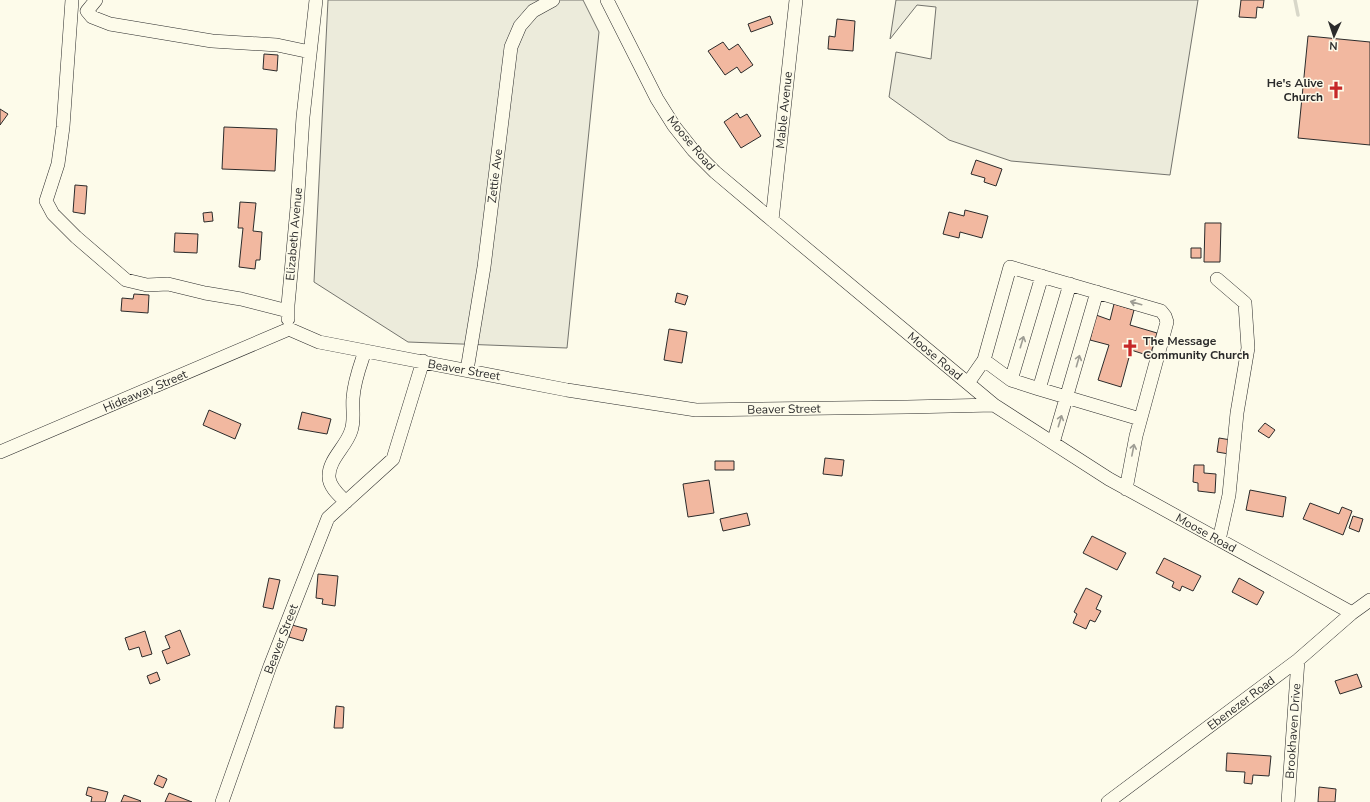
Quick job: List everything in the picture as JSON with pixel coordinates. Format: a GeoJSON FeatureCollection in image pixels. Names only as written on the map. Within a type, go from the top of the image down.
{"type":"FeatureCollection","features":[{"type":"Feature","properties":{"kind":"street"},"geometry":{"type":"LineString","coordinates":[[72,0],[58,164],[46,201],[53,214],[76,237],[126,280],[146,285],[168,284],[205,293],[241,299],[288,311]]}},
{"type":"Feature","properties":{"kind":"street"},"geometry":{"type":"LineString","coordinates":[[96,0],[87,11],[92,17],[110,24],[212,41],[277,45],[310,52]]}},
{"type":"Feature","properties":{"kind":"street","name":"Elizabeth Avenue"},"geometry":{"type":"LineString","coordinates":[[289,329],[288,311],[303,117],[316,0]]}},
{"type":"Feature","properties":{"kind":"street","name":"Zettie Ave"},"geometry":{"type":"LineString","coordinates":[[467,370],[484,267],[510,47],[524,21],[533,11],[552,0]]}},
{"type":"Feature","properties":{"kind":"street","name":"Moose Road"},"geometry":{"type":"LineString","coordinates":[[607,0],[657,99],[674,126],[693,150],[715,172],[994,405],[1126,489],[1352,613]]}},
{"type":"Feature","properties":{"kind":"street","name":"Mable Avenue"},"geometry":{"type":"LineString","coordinates":[[772,220],[796,0]]}},
{"type":"Feature","properties":{"kind":"street"},"geometry":{"type":"LineString","coordinates":[[968,383],[984,360],[1010,267],[1160,311],[1165,316],[1167,322],[1140,419],[1126,489]]}},
{"type":"Feature","properties":{"kind":"street"},"geometry":{"type":"LineString","coordinates":[[1011,380],[1042,276]]}},
{"type":"Feature","properties":{"kind":"street"},"geometry":{"type":"LineString","coordinates":[[1217,279],[1245,303],[1248,348],[1228,495],[1219,540]]}},
{"type":"Feature","properties":{"kind":"street"},"geometry":{"type":"LineString","coordinates":[[1038,389],[1070,284]]}},
{"type":"Feature","properties":{"kind":"street"},"geometry":{"type":"LineString","coordinates":[[1053,443],[1097,292]]}},
{"type":"Feature","properties":{"kind":"street"},"geometry":{"type":"LineString","coordinates":[[289,329],[319,342],[423,361]]}},
{"type":"Feature","properties":{"kind":"street","name":"Hideaway Street"},"geometry":{"type":"LineString","coordinates":[[0,452],[289,329]]}},
{"type":"Feature","properties":{"kind":"street"},"geometry":{"type":"LineString","coordinates":[[346,502],[335,490],[329,478],[330,468],[334,458],[346,442],[352,430],[355,383],[365,350]]}},
{"type":"Feature","properties":{"kind":"street"},"geometry":{"type":"LineString","coordinates":[[984,360],[1011,380],[1140,419]]}},
{"type":"Feature","properties":{"kind":"street","name":"Beaver Street"},"geometry":{"type":"LineString","coordinates":[[222,802],[270,666],[328,518],[393,459],[423,361],[567,390],[696,410],[994,405]]}},
{"type":"Feature","properties":{"kind":"street","name":"Ebenezer Road"},"geometry":{"type":"LineString","coordinates":[[1108,802],[1298,660],[1352,613],[1370,600]]}},
{"type":"Feature","properties":{"kind":"street","name":"Brookhaven Drive"},"geometry":{"type":"LineString","coordinates":[[1288,802],[1298,660]]}},
{"type":"Feature","properties":{"kind":"shaded area"},"geometry":{"type":"Polygon","coordinates":[[[328,0],[583,0],[599,32],[567,348],[408,342],[314,282],[328,0]]]}},
{"type":"Feature","properties":{"kind":"shaded area"},"geometry":{"type":"Polygon","coordinates":[[[896,0],[1198,0],[1170,175],[1011,161],[949,140],[889,97],[896,52],[931,59],[936,7],[917,5],[890,39],[896,0]]]}},
{"type":"Feature","properties":{"kind":"building"},"geometry":{"type":"Polygon","coordinates":[[[1241,0],[1264,0],[1263,8],[1257,7],[1256,18],[1239,17],[1241,0]]]}},
{"type":"Feature","properties":{"kind":"building"},"geometry":{"type":"Polygon","coordinates":[[[770,16],[773,24],[751,32],[748,24],[770,16]]]}},
{"type":"Feature","properties":{"kind":"building"},"geometry":{"type":"Polygon","coordinates":[[[837,19],[855,21],[853,51],[828,49],[829,36],[835,37],[837,19]]]}},
{"type":"Feature","properties":{"kind":"building","name":"He's Alive Church"},"geometry":{"type":"Polygon","coordinates":[[[1308,36],[1370,42],[1370,145],[1298,138],[1308,36]]]}},
{"type":"Feature","properties":{"kind":"building"},"geometry":{"type":"Polygon","coordinates":[[[723,42],[729,50],[738,44],[753,65],[741,73],[737,67],[725,75],[708,51],[723,42]]]}},
{"type":"Feature","properties":{"kind":"building"},"geometry":{"type":"Polygon","coordinates":[[[264,54],[278,55],[277,71],[263,69],[264,54]]]}},
{"type":"Feature","properties":{"kind":"building"},"geometry":{"type":"Polygon","coordinates":[[[0,109],[8,114],[0,125],[0,109]]]}},
{"type":"Feature","properties":{"kind":"building"},"geometry":{"type":"Polygon","coordinates":[[[737,113],[740,118],[747,114],[761,136],[741,148],[724,122],[737,113]]]}},
{"type":"Feature","properties":{"kind":"building"},"geometry":{"type":"Polygon","coordinates":[[[224,127],[277,129],[275,171],[222,169],[224,127]]]}},
{"type":"Feature","properties":{"kind":"building"},"geometry":{"type":"Polygon","coordinates":[[[976,160],[1002,169],[996,186],[984,182],[985,178],[971,174],[976,160]]]}},
{"type":"Feature","properties":{"kind":"building"},"geometry":{"type":"Polygon","coordinates":[[[75,185],[87,186],[85,214],[73,212],[75,185]]]}},
{"type":"Feature","properties":{"kind":"building"},"geometry":{"type":"Polygon","coordinates":[[[240,202],[256,203],[253,231],[262,232],[260,260],[256,260],[255,269],[239,267],[243,228],[238,228],[240,202]]]}},
{"type":"Feature","properties":{"kind":"building"},"geometry":{"type":"Polygon","coordinates":[[[965,210],[988,216],[982,238],[960,232],[959,238],[943,234],[949,212],[964,216],[965,210]]]}},
{"type":"Feature","properties":{"kind":"building"},"geometry":{"type":"Polygon","coordinates":[[[212,212],[213,221],[204,222],[203,213],[212,212]]]}},
{"type":"Feature","properties":{"kind":"building"},"geometry":{"type":"Polygon","coordinates":[[[1205,223],[1221,223],[1220,262],[1204,262],[1205,223]]]}},
{"type":"Feature","properties":{"kind":"building"},"geometry":{"type":"Polygon","coordinates":[[[175,233],[198,234],[197,253],[174,252],[175,233]]]}},
{"type":"Feature","properties":{"kind":"building"},"geometry":{"type":"Polygon","coordinates":[[[1191,248],[1201,248],[1201,258],[1191,258],[1191,248]]]}},
{"type":"Feature","properties":{"kind":"building"},"geometry":{"type":"Polygon","coordinates":[[[677,293],[688,296],[685,305],[675,302],[677,293]]]}},
{"type":"Feature","properties":{"kind":"building"},"geometry":{"type":"Polygon","coordinates":[[[134,294],[149,295],[148,313],[121,311],[122,298],[133,299],[134,294]]]}},
{"type":"Feature","properties":{"kind":"building","name":"The Message Community Church"},"geometry":{"type":"Polygon","coordinates":[[[1114,304],[1134,310],[1130,325],[1157,333],[1150,356],[1131,350],[1121,387],[1098,380],[1109,345],[1090,340],[1096,315],[1110,320],[1114,304]]]}},
{"type":"Feature","properties":{"kind":"building"},"geometry":{"type":"Polygon","coordinates":[[[669,329],[687,332],[682,363],[664,360],[669,329]]]}},
{"type":"Feature","properties":{"kind":"building"},"geometry":{"type":"Polygon","coordinates":[[[209,410],[241,424],[235,439],[203,425],[209,410]]]}},
{"type":"Feature","properties":{"kind":"building"},"geometry":{"type":"Polygon","coordinates":[[[302,412],[331,419],[327,434],[298,429],[302,412]]]}},
{"type":"Feature","properties":{"kind":"building"},"geometry":{"type":"Polygon","coordinates":[[[1265,423],[1275,430],[1269,438],[1258,431],[1265,423]]]}},
{"type":"Feature","properties":{"kind":"building"},"geometry":{"type":"Polygon","coordinates":[[[1219,438],[1231,440],[1229,454],[1217,452],[1219,438]]]}},
{"type":"Feature","properties":{"kind":"building"},"geometry":{"type":"Polygon","coordinates":[[[825,458],[844,460],[842,476],[823,474],[825,458]]]}},
{"type":"Feature","properties":{"kind":"building"},"geometry":{"type":"Polygon","coordinates":[[[715,461],[734,461],[734,470],[715,470],[715,461]]]}},
{"type":"Feature","properties":{"kind":"building"},"geometry":{"type":"Polygon","coordinates":[[[1194,465],[1204,465],[1204,473],[1216,474],[1215,493],[1198,491],[1198,483],[1193,482],[1194,465]]]}},
{"type":"Feature","properties":{"kind":"building"},"geometry":{"type":"Polygon","coordinates":[[[709,480],[714,513],[688,517],[683,484],[709,480]]]}},
{"type":"Feature","properties":{"kind":"building"},"geometry":{"type":"Polygon","coordinates":[[[1250,490],[1286,497],[1283,517],[1246,510],[1250,490]]]}},
{"type":"Feature","properties":{"kind":"building"},"geometry":{"type":"Polygon","coordinates":[[[1310,503],[1339,514],[1342,507],[1352,511],[1343,535],[1303,519],[1310,503]]]}},
{"type":"Feature","properties":{"kind":"building"},"geometry":{"type":"Polygon","coordinates":[[[747,513],[750,525],[723,531],[720,519],[747,513]]]}},
{"type":"Feature","properties":{"kind":"building"},"geometry":{"type":"Polygon","coordinates":[[[1353,516],[1363,519],[1359,532],[1349,528],[1353,516]]]}},
{"type":"Feature","properties":{"kind":"building"},"geometry":{"type":"Polygon","coordinates":[[[1092,536],[1126,553],[1117,570],[1083,553],[1092,536]]]}},
{"type":"Feature","properties":{"kind":"building"},"geometry":{"type":"Polygon","coordinates":[[[1164,558],[1201,576],[1193,591],[1182,586],[1180,591],[1172,587],[1174,582],[1156,573],[1164,558]]]}},
{"type":"Feature","properties":{"kind":"building"},"geometry":{"type":"Polygon","coordinates":[[[318,574],[338,576],[335,606],[322,604],[323,599],[316,598],[318,574]]]}},
{"type":"Feature","properties":{"kind":"building"},"geometry":{"type":"Polygon","coordinates":[[[269,578],[280,580],[273,609],[263,607],[269,578]]]}},
{"type":"Feature","properties":{"kind":"building"},"geometry":{"type":"Polygon","coordinates":[[[1239,578],[1264,592],[1257,605],[1232,592],[1239,578]]]}},
{"type":"Feature","properties":{"kind":"building"},"geometry":{"type":"Polygon","coordinates":[[[1086,588],[1102,596],[1096,609],[1101,611],[1095,622],[1090,620],[1086,629],[1073,623],[1077,614],[1074,612],[1086,588]]]}},
{"type":"Feature","properties":{"kind":"building"},"geometry":{"type":"Polygon","coordinates":[[[292,625],[307,629],[303,641],[289,637],[292,625]]]}},
{"type":"Feature","properties":{"kind":"building"},"geometry":{"type":"Polygon","coordinates":[[[180,630],[190,655],[167,664],[162,651],[170,648],[165,636],[180,630]]]}},
{"type":"Feature","properties":{"kind":"building"},"geometry":{"type":"Polygon","coordinates":[[[145,631],[152,654],[142,657],[139,647],[129,650],[125,638],[145,631]]]}},
{"type":"Feature","properties":{"kind":"building"},"geometry":{"type":"Polygon","coordinates":[[[157,672],[160,680],[150,684],[147,676],[157,672]]]}},
{"type":"Feature","properties":{"kind":"building"},"geometry":{"type":"Polygon","coordinates":[[[1357,674],[1362,687],[1340,694],[1335,681],[1357,674]]]}},
{"type":"Feature","properties":{"kind":"building"},"geometry":{"type":"Polygon","coordinates":[[[336,706],[344,707],[343,728],[334,728],[336,706]]]}},
{"type":"Feature","properties":{"kind":"building"},"geometry":{"type":"Polygon","coordinates":[[[1227,753],[1271,756],[1269,776],[1253,775],[1252,784],[1244,783],[1245,772],[1226,771],[1227,753]]]}},
{"type":"Feature","properties":{"kind":"building"},"geometry":{"type":"Polygon","coordinates":[[[158,775],[167,779],[163,788],[154,784],[158,775]]]}},
{"type":"Feature","properties":{"kind":"building"},"geometry":{"type":"Polygon","coordinates":[[[88,787],[108,792],[105,802],[91,802],[92,797],[86,795],[88,787]]]}},
{"type":"Feature","properties":{"kind":"building"},"geometry":{"type":"Polygon","coordinates":[[[1319,787],[1336,789],[1335,802],[1318,802],[1319,787]]]}},
{"type":"Feature","properties":{"kind":"building"},"geometry":{"type":"Polygon","coordinates":[[[169,793],[192,802],[165,802],[169,793]]]}},
{"type":"Feature","properties":{"kind":"building"},"geometry":{"type":"Polygon","coordinates":[[[124,795],[141,801],[121,802],[124,795]]]}},
{"type":"Feature","properties":{"kind":"waterway"},"geometry":{"type":"LineString","coordinates":[[1295,0],[1298,15]]}},
{"type":"Feature","properties":{"kind":"place","name":"He's Alive Church"},"geometry":{"type":"Point","coordinates":[1336,90]}},
{"type":"Feature","properties":{"kind":"place","name":"The Message Community Church"},"geometry":{"type":"Point","coordinates":[1130,348]}}]}
